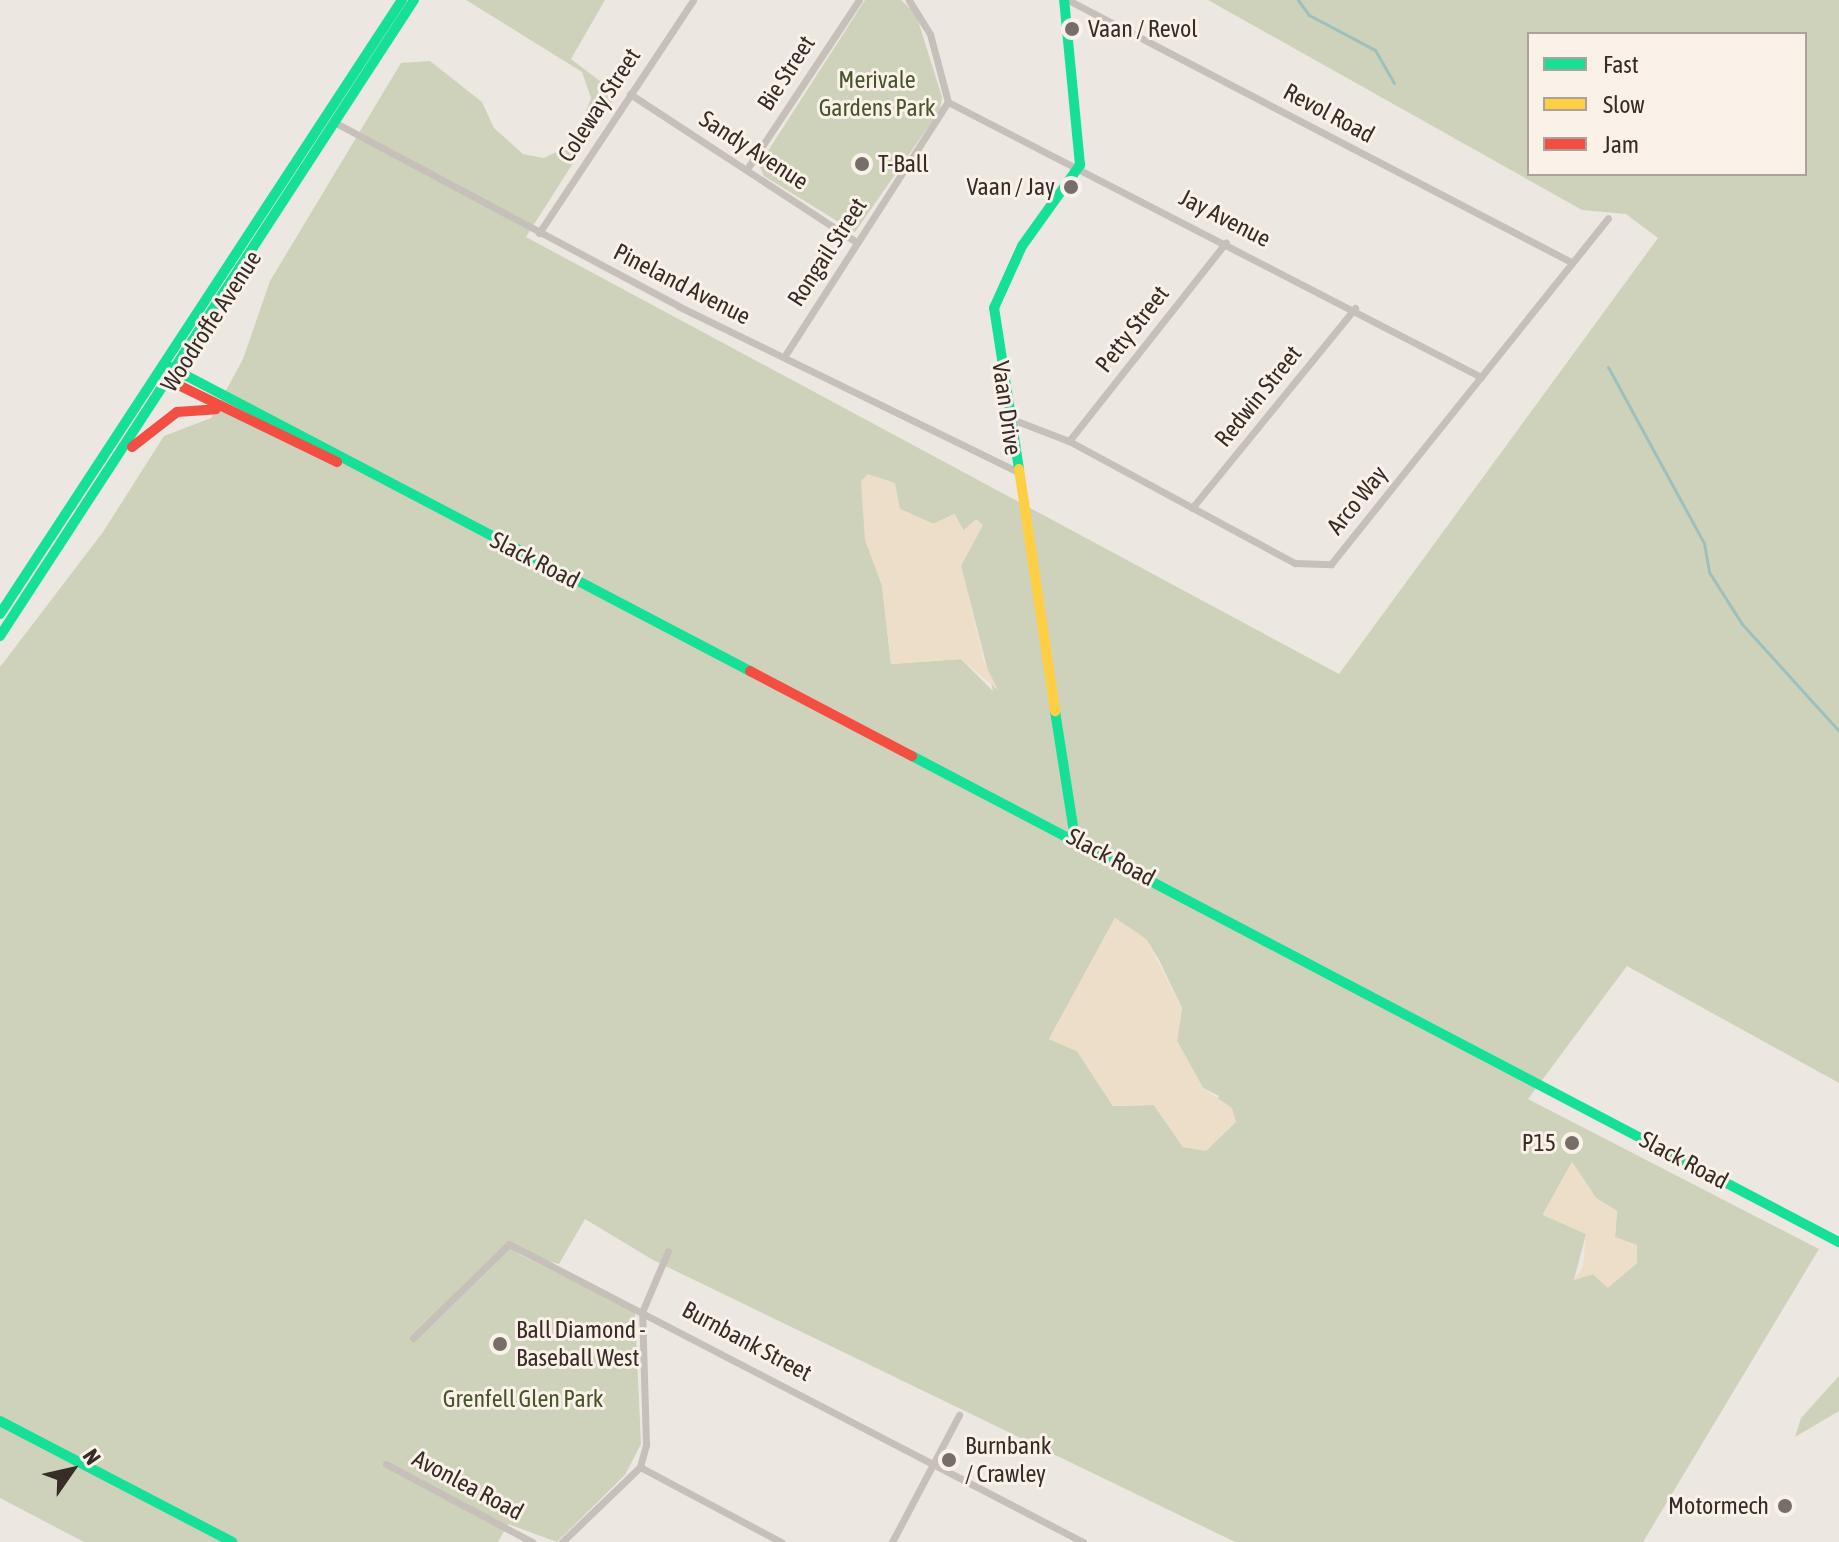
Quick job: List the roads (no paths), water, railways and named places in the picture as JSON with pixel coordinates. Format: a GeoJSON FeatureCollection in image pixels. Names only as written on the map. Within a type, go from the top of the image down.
{"type":"FeatureCollection","features":[{"type":"Feature","properties":{"kind":"street","name":"Woodroffe Avenue"},"geometry":{"type":"LineString","coordinates":[[0,614],[402,0]]}},
{"type":"Feature","properties":{"kind":"street","name":"Woodroffe Avenue"},"geometry":{"type":"LineString","coordinates":[[0,636],[172,382],[414,0]]}},
{"type":"Feature","properties":{"kind":"street","name":"Coleway Street"},"geometry":{"type":"LineString","coordinates":[[539,233],[693,0]]}},
{"type":"Feature","properties":{"kind":"street","name":"Bie Street"},"geometry":{"type":"LineString","coordinates":[[747,169],[859,0]]}},
{"type":"Feature","properties":{"kind":"street"},"geometry":{"type":"LineString","coordinates":[[909,0],[930,34],[948,102]]}},
{"type":"Feature","properties":{"kind":"street"},"geometry":{"type":"LineString","coordinates":[[1066,0],[1080,165]]}},
{"type":"Feature","properties":{"kind":"street","name":"Revol Road"},"geometry":{"type":"LineString","coordinates":[[1066,0],[1571,262]]}},
{"type":"Feature","properties":{"kind":"street","name":"Sandy Avenue"},"geometry":{"type":"LineString","coordinates":[[630,94],[855,241]]}},
{"type":"Feature","properties":{"kind":"street","name":"Jay Avenue"},"geometry":{"type":"LineString","coordinates":[[948,102],[1080,165],[1481,377]]}},
{"type":"Feature","properties":{"kind":"street","name":"Rongail Street"},"geometry":{"type":"LineString","coordinates":[[784,357],[855,241],[948,102]]}},
{"type":"Feature","properties":{"kind":"street","name":"Pineland Avenue"},"geometry":{"type":"LineString","coordinates":[[334,122],[539,233],[1016,471]]}},
{"type":"Feature","properties":{"kind":"street","name":"Vaan Drive"},"geometry":{"type":"LineString","coordinates":[[1075,839],[1016,471],[996,290],[1080,165]]}},
{"type":"Feature","properties":{"kind":"street","name":"Arco Way"},"geometry":{"type":"LineString","coordinates":[[1009,418],[1069,441],[1295,563],[1331,564],[1608,218]]}},
{"type":"Feature","properties":{"kind":"street","name":"Petty Street"},"geometry":{"type":"LineString","coordinates":[[1069,441],[1226,242]]}},
{"type":"Feature","properties":{"kind":"street","name":"Redwin Street"},"geometry":{"type":"LineString","coordinates":[[1192,508],[1355,308]]}},
{"type":"Feature","properties":{"kind":"street","name":"Slack Road"},"geometry":{"type":"LineString","coordinates":[[161,369],[178,372],[1075,839],[1839,1242]]}},
{"type":"Feature","properties":{"kind":"street","name":"Slack Road"},"geometry":{"type":"LineString","coordinates":[[161,369],[172,382],[228,412],[379,479]]}},
{"type":"Feature","properties":{"kind":"street"},"geometry":{"type":"LineString","coordinates":[[127,450],[177,412],[228,412]]}},
{"type":"Feature","properties":{"kind":"street","name":"Burnbank Street"},"geometry":{"type":"LineString","coordinates":[[413,1338],[509,1244],[1083,1542]]}},
{"type":"Feature","properties":{"kind":"street"},"geometry":{"type":"LineString","coordinates":[[562,1542],[640,1467],[646,1444],[642,1312],[668,1251]]}},
{"type":"Feature","properties":{"kind":"street"},"geometry":{"type":"LineString","coordinates":[[892,1542],[959,1415]]}},
{"type":"Feature","properties":{"kind":"street"},"geometry":{"type":"LineString","coordinates":[[0,1421],[232,1542]]}},
{"type":"Feature","properties":{"kind":"street","name":"Avonlea Road"},"geometry":{"type":"LineString","coordinates":[[386,1464],[532,1542]]}},
{"type":"Feature","properties":{"kind":"street"},"geometry":{"type":"LineString","coordinates":[[640,1467],[781,1542]]}},
{"type":"Feature","properties":{"kind":"waterway"},"geometry":{"type":"LineString","coordinates":[[1298,0],[1309,15],[1375,50],[1394,83]]}},
{"type":"Feature","properties":{"kind":"waterway"},"geometry":{"type":"LineString","coordinates":[[1608,367],[1704,543],[1709,572],[1742,624],[1839,731]]}},
{"type":"Feature","properties":{"kind":"place","name":"Vaan / Revol"},"geometry":{"type":"Point","coordinates":[1072,29]}},
{"type":"Feature","properties":{"kind":"place","name":"T-Ball"},"geometry":{"type":"Point","coordinates":[862,164]}},
{"type":"Feature","properties":{"kind":"place","name":"Vaan / Jay"},"geometry":{"type":"Point","coordinates":[1071,187]}},
{"type":"Feature","properties":{"kind":"place","name":"P15"},"geometry":{"type":"Point","coordinates":[1572,1143]}},
{"type":"Feature","properties":{"kind":"place","name":"Ball Diamond - Baseball West"},"geometry":{"type":"Point","coordinates":[500,1344]}},
{"type":"Feature","properties":{"kind":"place","name":"Burnbank / Crawley"},"geometry":{"type":"Point","coordinates":[949,1460]}},
{"type":"Feature","properties":{"kind":"place","name":"Motormech"},"geometry":{"type":"Point","coordinates":[1785,1506]}},
{"type":"Feature","properties":{"kind":"park label","name":"Merivale Gardens Park"},"geometry":{"type":"Point","coordinates":[877,94]}},
{"type":"Feature","properties":{"kind":"park label","name":"Grenfell Glen Park"},"geometry":{"type":"Point","coordinates":[523,1399]}}]}
